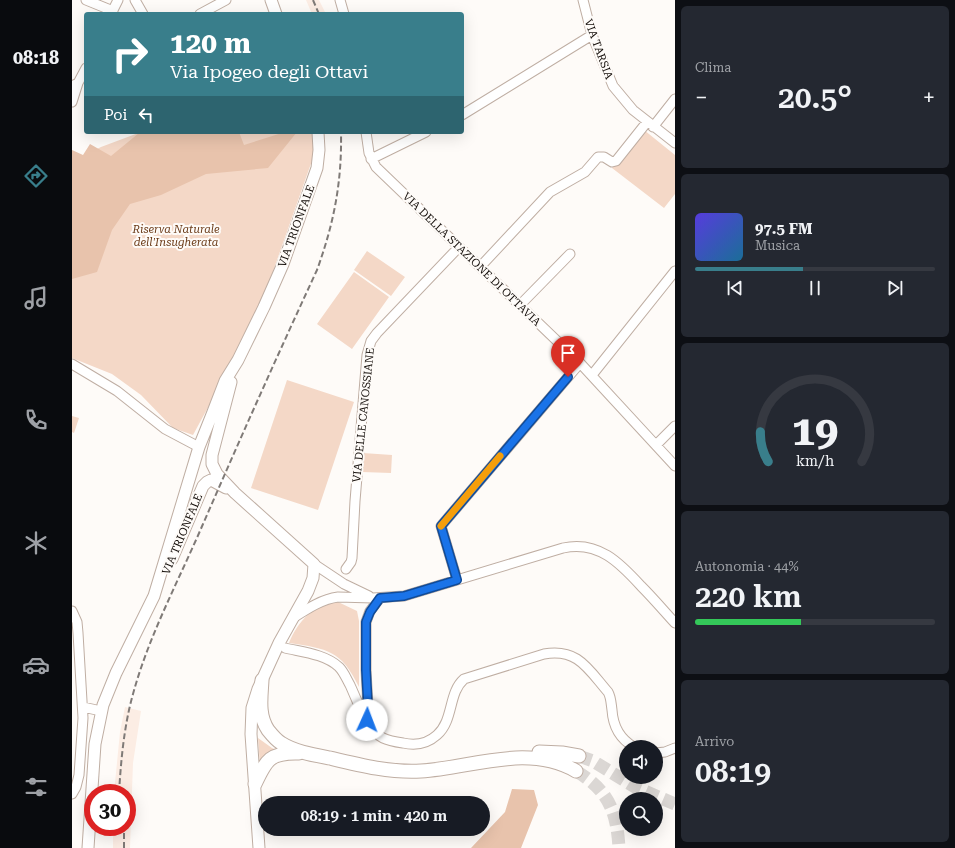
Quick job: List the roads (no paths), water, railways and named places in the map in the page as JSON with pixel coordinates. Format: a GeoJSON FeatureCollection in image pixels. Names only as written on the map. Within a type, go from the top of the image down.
{"type":"FeatureCollection","features":[{"type":"Feature","properties":{"kind":"highway"},"geometry":{"type":"LineString","coordinates":[[262,680],[260,710],[266,727],[281,744],[306,753]]}},
{"type":"Feature","properties":{"kind":"highway"},"geometry":{"type":"LineString","coordinates":[[254,784],[264,765],[271,758],[289,752],[306,753],[382,768],[407,771],[433,770],[502,759],[545,759],[566,765],[576,770]]}},
{"type":"Feature","properties":{"kind":"highway"},"geometry":{"type":"LineString","coordinates":[[502,759],[512,755],[540,752],[562,753],[579,756]]}},
{"type":"Feature","properties":{"kind":"main road"},"geometry":{"type":"LineString","coordinates":[[271,0],[275,12]]}},
{"type":"Feature","properties":{"kind":"main road","name":"VIA TRIONFALE"},"geometry":{"type":"LineString","coordinates":[[154,596],[199,447],[225,381],[238,360],[273,288],[309,192],[319,158],[320,144],[318,134]]}},
{"type":"Feature","properties":{"kind":"main road","name":"VIA TRIONFALE"},"geometry":{"type":"LineString","coordinates":[[235,493],[214,470],[211,463],[223,410],[238,360]]}},
{"type":"Feature","properties":{"kind":"main road","name":"VIA TRIONFALE"},"geometry":{"type":"LineString","coordinates":[[88,848],[94,751],[101,711],[116,673],[164,577],[204,484],[208,481],[216,481],[235,493]]}},
{"type":"Feature","properties":{"kind":"main road"},"geometry":{"type":"LineString","coordinates":[[235,493],[314,564],[313,578],[308,591],[283,634],[254,701],[251,721],[251,738],[259,848]]}},
{"type":"Feature","properties":{"kind":"street"},"geometry":{"type":"LineString","coordinates":[[86,0],[112,12],[118,0]]}},
{"type":"Feature","properties":{"kind":"street"},"geometry":{"type":"LineString","coordinates":[[135,0],[142,12]]}},
{"type":"Feature","properties":{"kind":"street"},"geometry":{"type":"LineString","coordinates":[[340,0],[343,12]]}},
{"type":"Feature","properties":{"kind":"street","name":"VIA TARSIA"},"geometry":{"type":"LineString","coordinates":[[582,0],[592,35],[613,86],[627,104],[675,143]]}},
{"type":"Feature","properties":{"kind":"street"},"geometry":{"type":"LineString","coordinates":[[203,12],[222,1]]}},
{"type":"Feature","properties":{"kind":"street"},"geometry":{"type":"LineString","coordinates":[[464,114],[592,35]]}},
{"type":"Feature","properties":{"kind":"street"},"geometry":{"type":"LineString","coordinates":[[72,102],[75,84],[84,71]]}},
{"type":"Feature","properties":{"kind":"street"},"geometry":{"type":"LineString","coordinates":[[480,267],[550,192],[585,172],[598,157],[604,157],[612,162],[616,162],[675,99]]}},
{"type":"Feature","properties":{"kind":"street","name":"VIA DELLA STAZIONE DI OTTAVIA"},"geometry":{"type":"LineString","coordinates":[[366,134],[367,147],[376,167],[580,363],[675,466]]}},
{"type":"Feature","properties":{"kind":"street"},"geometry":{"type":"LineString","coordinates":[[371,158],[422,134]]}},
{"type":"Feature","properties":{"kind":"street","name":"VIA DELLE CANOSSIANE"},"geometry":{"type":"LineString","coordinates":[[346,568],[351,562],[352,556],[354,501],[366,356],[369,346],[378,333],[459,247]]}},
{"type":"Feature","properties":{"kind":"street"},"geometry":{"type":"LineString","coordinates":[[520,305],[570,254]]}},
{"type":"Feature","properties":{"kind":"street"},"geometry":{"type":"LineString","coordinates":[[592,375],[675,271]]}},
{"type":"Feature","properties":{"kind":"street"},"geometry":{"type":"LineString","coordinates":[[457,580],[441,526],[580,363]]}},
{"type":"Feature","properties":{"kind":"street"},"geometry":{"type":"LineString","coordinates":[[72,364],[117,391],[165,429],[199,447]]}},
{"type":"Feature","properties":{"kind":"street"},"geometry":{"type":"LineString","coordinates":[[656,445],[675,426]]}},
{"type":"Feature","properties":{"kind":"street"},"geometry":{"type":"LineString","coordinates":[[293,618],[318,603],[331,598],[342,596],[376,598],[404,596],[563,548],[575,547],[600,551],[619,563],[675,623]]}},
{"type":"Feature","properties":{"kind":"street"},"geometry":{"type":"LineString","coordinates":[[314,564],[344,584],[376,598]]}},
{"type":"Feature","properties":{"kind":"street"},"geometry":{"type":"LineString","coordinates":[[367,720],[366,622],[376,598]]}},
{"type":"Feature","properties":{"kind":"street"},"geometry":{"type":"LineString","coordinates":[[72,611],[77,622],[83,707],[79,775],[76,787],[72,794]]}},
{"type":"Feature","properties":{"kind":"street"},"geometry":{"type":"LineString","coordinates":[[285,648],[325,658],[338,666],[344,673],[367,720],[378,735],[388,740],[414,745],[427,742],[437,736],[444,728],[457,688],[464,679],[544,654],[561,653],[570,655],[579,660],[608,692],[614,725],[620,736],[625,740]]}},
{"type":"Feature","properties":{"kind":"street"},"geometry":{"type":"LineString","coordinates":[[83,707],[101,711]]}},
{"type":"Feature","properties":{"kind":"street"},"geometry":{"type":"LineString","coordinates":[[83,720],[99,722]]}},
{"type":"Feature","properties":{"kind":"street"},"geometry":{"type":"LineString","coordinates":[[663,752],[675,748]]}},
{"type":"Feature","properties":{"kind":"tunnel"},"geometry":{"type":"LineString","coordinates":[[579,756],[593,761],[635,787],[675,804]]}},
{"type":"Feature","properties":{"kind":"tunnel"},"geometry":{"type":"LineString","coordinates":[[576,771],[596,786],[609,803],[616,823],[619,848]]}},
{"type":"Feature","properties":{"kind":"railway"},"geometry":{"type":"LineString","coordinates":[[313,0],[318,12]]}},
{"type":"Feature","properties":{"kind":"railway"},"geometry":{"type":"LineString","coordinates":[[120,784],[127,718],[147,650],[317,270],[323,253],[336,202],[340,168],[341,134]]}},
{"type":"Feature","properties":{"kind":"railway"},"geometry":{"type":"LineString","coordinates":[[124,836],[124,848]]}},
{"type":"Feature","properties":{"kind":"park label","name":"Riserva Naturale dell'Insugherata"},"geometry":{"type":"Point","coordinates":[176,235]}}]}
